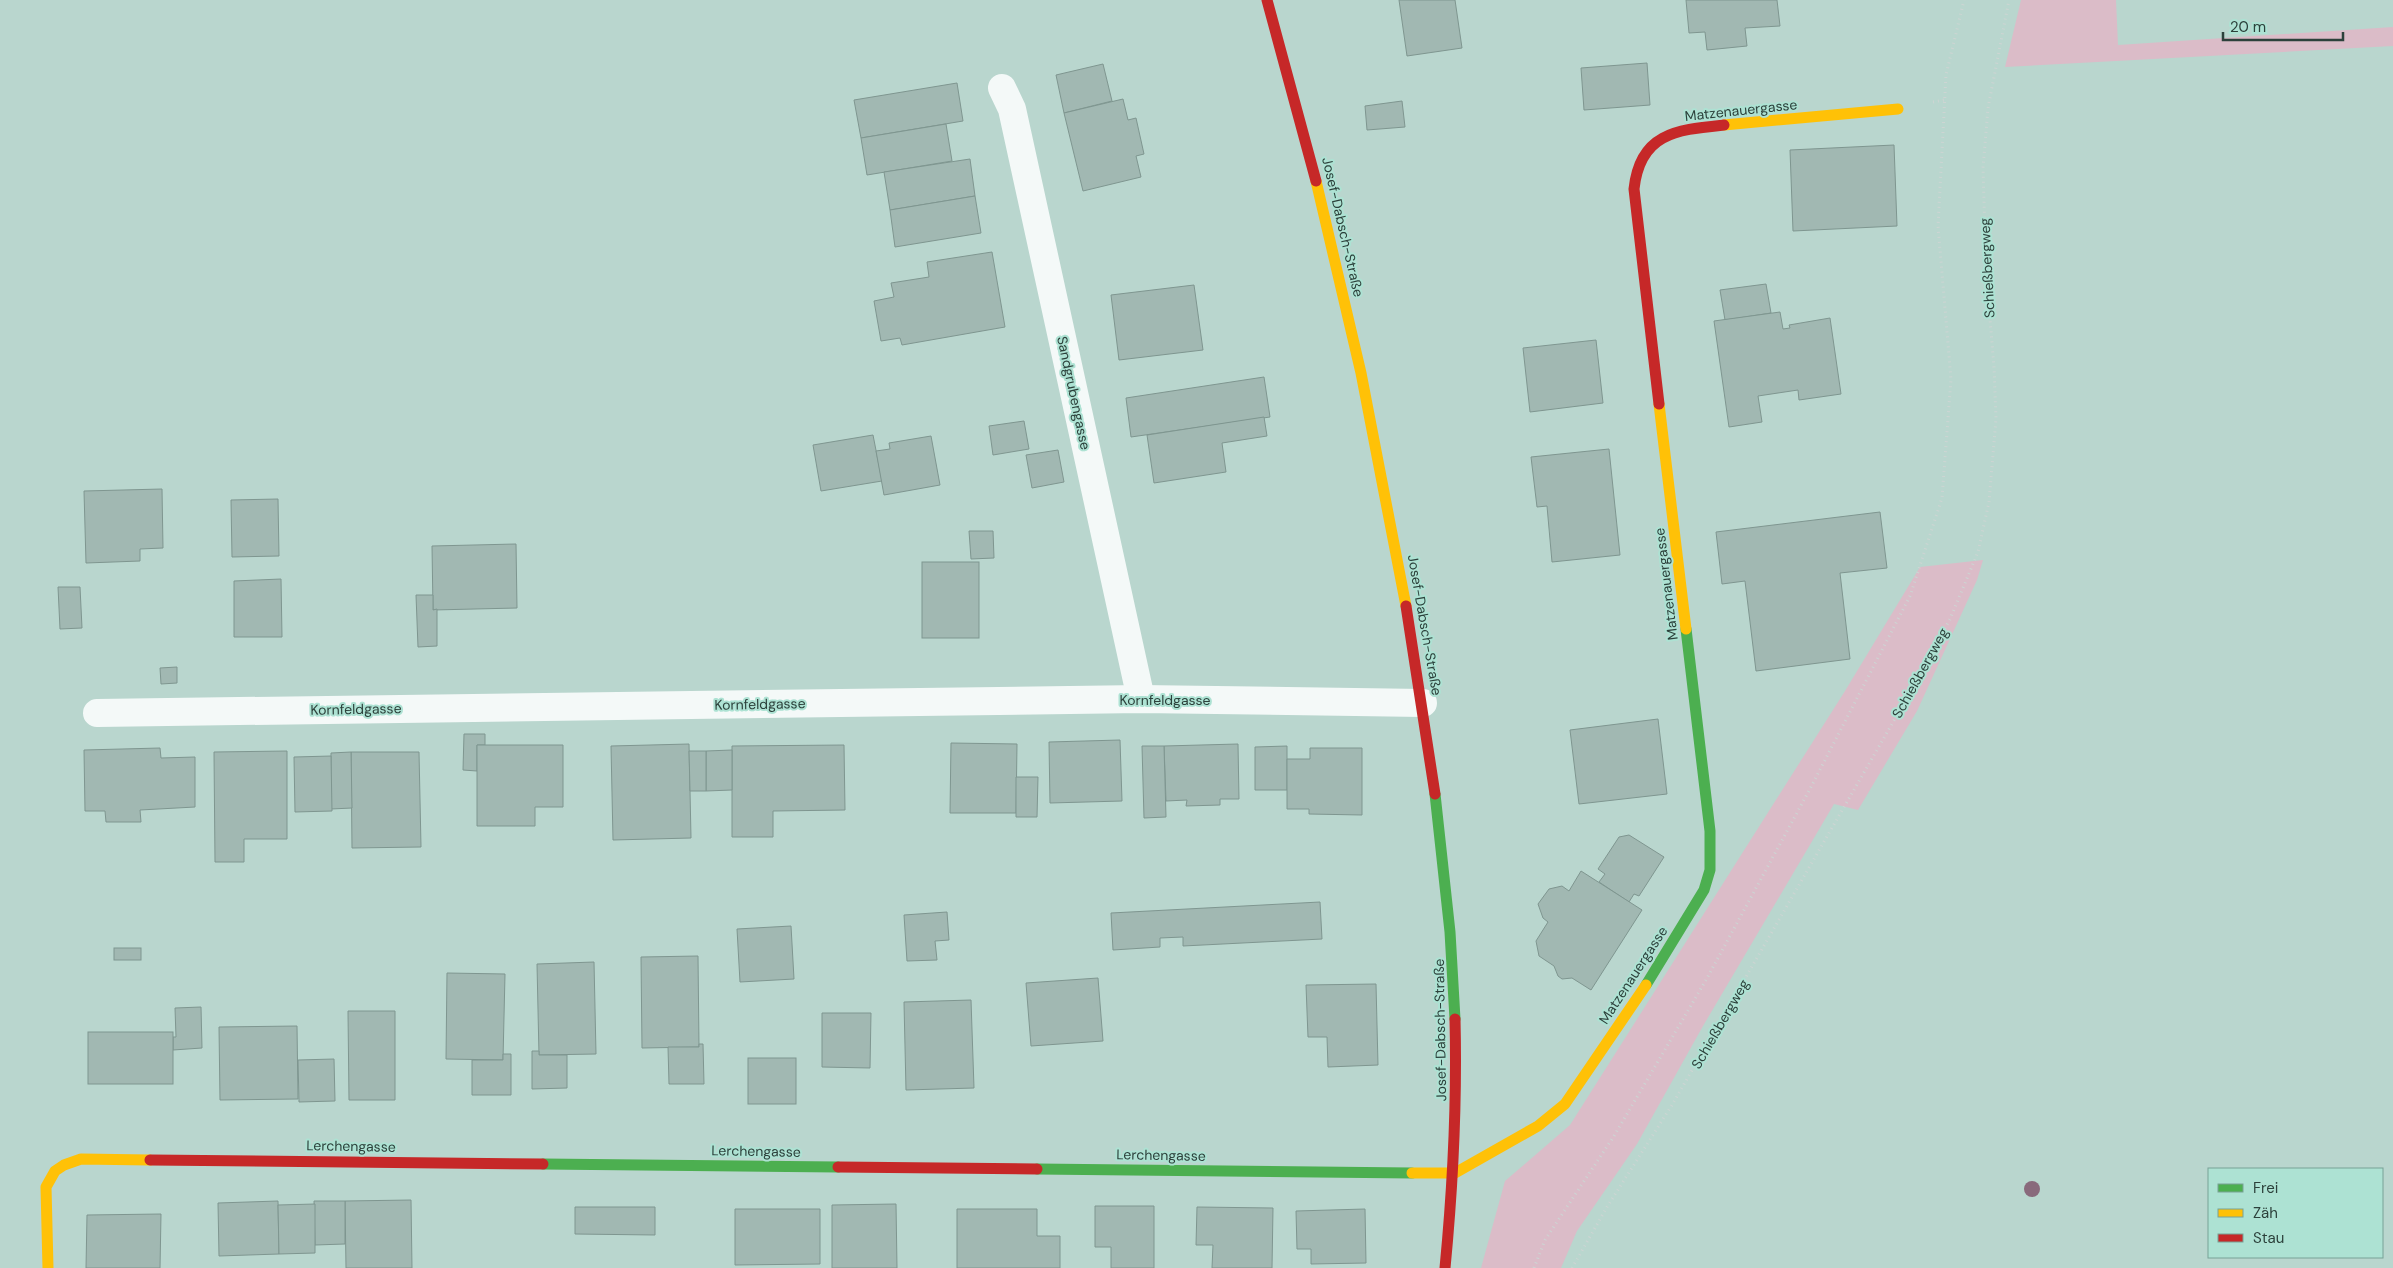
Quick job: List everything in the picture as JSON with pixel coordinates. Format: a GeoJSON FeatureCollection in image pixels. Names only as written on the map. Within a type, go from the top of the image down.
{"type":"FeatureCollection","features":[{"type":"Feature","properties":{"kind":"street","name":"Josef-Dabsch-Straße"},"geometry":{"type":"LineString","coordinates":[[1267,0],[1317,177],[1342,284],[1391,517],[1424,703],[1447,874],[1454,968],[1457,1070],[1455,1173],[1445,1268]]}},
{"type":"Feature","properties":{"kind":"street","name":"Sandgrubengasse"},"geometry":{"type":"LineString","coordinates":[[1002,88],[1012,109],[1141,699]]}},
{"type":"Feature","properties":{"kind":"street","name":"Matzenauergasse"},"geometry":{"type":"LineString","coordinates":[[1455,1173],[1538,1126],[1565,1104],[1650,979],[1704,890],[1710,870],[1710,830],[1634,189],[1636,170],[1643,154],[1657,141],[1694,128],[1898,109]]}},
{"type":"Feature","properties":{"kind":"street","name":"Kornfeldgasse"},"geometry":{"type":"LineString","coordinates":[[98,713],[1141,699],[1424,703]]}},
{"type":"Feature","properties":{"kind":"street","name":"Lerchengasse"},"geometry":{"type":"LineString","coordinates":[[48,1268],[46,1186],[50,1176],[59,1167],[70,1161],[91,1158],[1455,1173]]}},
{"type":"Feature","properties":{"kind":"path"},"geometry":{"type":"LineString","coordinates":[[1534,1268],[1546,1240],[1614,1136],[1706,980],[1811,787],[1910,596],[1942,498],[1952,379],[1938,226],[1946,75],[1964,0]]}},
{"type":"Feature","properties":{"kind":"path","name":"Schießbergweg"},"geometry":{"type":"LineString","coordinates":[[1572,1268],[1607,1207],[1672,1105],[1911,690],[1950,620],[1978,552],[1989,502],[1996,419],[1994,367],[1986,271],[1984,168],[1988,108],[2009,0]]}},
{"type":"Feature","properties":{"kind":"shaded area"},"geometry":{"type":"Polygon","coordinates":[[[2021,0],[2116,0],[2118,45],[2393,27],[2393,46],[2005,67],[2021,0]]]}},
{"type":"Feature","properties":{"kind":"shaded area"},"geometry":{"type":"Polygon","coordinates":[[[1983,560],[1977,580],[1917,711],[1858,810],[1834,804],[1703,1026],[1637,1144],[1577,1231],[1561,1268],[1481,1268],[1505,1181],[1570,1125],[1845,691],[1920,567],[1983,560]]]}},
{"type":"Feature","properties":{"kind":"building"},"geometry":{"type":"Polygon","coordinates":[[[1399,0],[1455,0],[1462,48],[1407,56],[1399,0]]]}},
{"type":"Feature","properties":{"kind":"building"},"geometry":{"type":"Polygon","coordinates":[[[1686,0],[1777,0],[1780,26],[1745,28],[1747,46],[1707,50],[1705,32],[1689,33],[1686,0]]]}},
{"type":"Feature","properties":{"kind":"building"},"geometry":{"type":"Polygon","coordinates":[[[1647,63],[1650,105],[1584,110],[1581,68],[1647,63]]]}},
{"type":"Feature","properties":{"kind":"building"},"geometry":{"type":"Polygon","coordinates":[[[1103,64],[1112,101],[1064,113],[1056,75],[1103,64]]]}},
{"type":"Feature","properties":{"kind":"building"},"geometry":{"type":"Polygon","coordinates":[[[957,83],[963,121],[861,138],[854,100],[957,83]]]}},
{"type":"Feature","properties":{"kind":"building"},"geometry":{"type":"Polygon","coordinates":[[[1123,99],[1128,120],[1136,118],[1144,154],[1136,156],[1141,177],[1083,191],[1064,113],[1123,99]]]}},
{"type":"Feature","properties":{"kind":"building"},"geometry":{"type":"Polygon","coordinates":[[[1402,101],[1405,127],[1367,130],[1365,106],[1402,101]]]}},
{"type":"Feature","properties":{"kind":"building"},"geometry":{"type":"Polygon","coordinates":[[[946,124],[952,161],[867,175],[861,138],[946,124]]]}},
{"type":"Feature","properties":{"kind":"building"},"geometry":{"type":"Polygon","coordinates":[[[1894,145],[1897,226],[1793,231],[1790,150],[1894,145]]]}},
{"type":"Feature","properties":{"kind":"building"},"geometry":{"type":"Polygon","coordinates":[[[970,159],[975,196],[890,210],[884,172],[970,159]]]}},
{"type":"Feature","properties":{"kind":"building"},"geometry":{"type":"Polygon","coordinates":[[[975,196],[981,233],[895,247],[890,210],[975,196]]]}},
{"type":"Feature","properties":{"kind":"building"},"geometry":{"type":"Polygon","coordinates":[[[992,252],[1005,327],[902,345],[900,338],[881,341],[874,301],[894,297],[891,283],[929,277],[927,262],[992,252]]]}},
{"type":"Feature","properties":{"kind":"building"},"geometry":{"type":"Polygon","coordinates":[[[1766,284],[1771,313],[1725,320],[1720,290],[1766,284]]]}},
{"type":"Feature","properties":{"kind":"building"},"geometry":{"type":"Polygon","coordinates":[[[1194,285],[1203,350],[1119,360],[1111,295],[1194,285]]]}},
{"type":"Feature","properties":{"kind":"building"},"geometry":{"type":"Polygon","coordinates":[[[1780,312],[1783,329],[1790,328],[1789,325],[1830,318],[1841,394],[1799,400],[1798,390],[1758,396],[1762,422],[1729,427],[1714,321],[1780,312]]]}},
{"type":"Feature","properties":{"kind":"building"},"geometry":{"type":"Polygon","coordinates":[[[1596,340],[1603,403],[1530,412],[1523,348],[1596,340]]]}},
{"type":"Feature","properties":{"kind":"building"},"geometry":{"type":"Polygon","coordinates":[[[1264,377],[1270,417],[1131,437],[1126,398],[1264,377]]]}},
{"type":"Feature","properties":{"kind":"building"},"geometry":{"type":"Polygon","coordinates":[[[1264,417],[1267,436],[1222,443],[1226,472],[1154,483],[1147,435],[1264,417]]]}},
{"type":"Feature","properties":{"kind":"building"},"geometry":{"type":"Polygon","coordinates":[[[1024,421],[1029,449],[993,455],[989,426],[1024,421]]]}},
{"type":"Feature","properties":{"kind":"building"},"geometry":{"type":"Polygon","coordinates":[[[873,435],[882,481],[821,491],[813,445],[873,435]]]}},
{"type":"Feature","properties":{"kind":"building"},"geometry":{"type":"Polygon","coordinates":[[[931,436],[940,485],[884,495],[876,451],[890,449],[889,443],[931,436]]]}},
{"type":"Feature","properties":{"kind":"building"},"geometry":{"type":"Polygon","coordinates":[[[1609,449],[1620,555],[1552,562],[1547,506],[1537,507],[1531,457],[1609,449]]]}},
{"type":"Feature","properties":{"kind":"building"},"geometry":{"type":"Polygon","coordinates":[[[1058,450],[1064,482],[1032,488],[1026,455],[1058,450]]]}},
{"type":"Feature","properties":{"kind":"building"},"geometry":{"type":"Polygon","coordinates":[[[162,489],[163,548],[140,549],[140,561],[86,563],[84,491],[162,489]]]}},
{"type":"Feature","properties":{"kind":"building"},"geometry":{"type":"Polygon","coordinates":[[[278,499],[279,556],[232,557],[231,500],[278,499]]]}},
{"type":"Feature","properties":{"kind":"building"},"geometry":{"type":"Polygon","coordinates":[[[1880,512],[1887,568],[1840,573],[1850,659],[1756,671],[1745,581],[1722,584],[1716,532],[1880,512]]]}},
{"type":"Feature","properties":{"kind":"building"},"geometry":{"type":"Polygon","coordinates":[[[969,531],[993,531],[994,558],[971,559],[969,531]]]}},
{"type":"Feature","properties":{"kind":"building"},"geometry":{"type":"Polygon","coordinates":[[[516,544],[517,608],[433,610],[432,546],[516,544]]]}},
{"type":"Feature","properties":{"kind":"building"},"geometry":{"type":"Polygon","coordinates":[[[922,562],[979,562],[979,638],[922,638],[922,562]]]}},
{"type":"Feature","properties":{"kind":"building"},"geometry":{"type":"Polygon","coordinates":[[[281,579],[282,637],[234,637],[234,581],[281,579]]]}},
{"type":"Feature","properties":{"kind":"building"},"geometry":{"type":"Polygon","coordinates":[[[58,587],[80,587],[82,628],[60,629],[58,587]]]}},
{"type":"Feature","properties":{"kind":"building"},"geometry":{"type":"Polygon","coordinates":[[[416,595],[433,595],[433,610],[437,609],[437,646],[418,647],[416,595]]]}},
{"type":"Feature","properties":{"kind":"building"},"geometry":{"type":"Polygon","coordinates":[[[177,667],[177,683],[161,684],[160,668],[177,667]]]}},
{"type":"Feature","properties":{"kind":"building"},"geometry":{"type":"Polygon","coordinates":[[[1658,719],[1667,794],[1579,804],[1570,730],[1658,719]]]}},
{"type":"Feature","properties":{"kind":"building"},"geometry":{"type":"Polygon","coordinates":[[[464,734],[485,734],[485,745],[477,745],[477,771],[463,770],[464,734]]]}},
{"type":"Feature","properties":{"kind":"building"},"geometry":{"type":"Polygon","coordinates":[[[1120,740],[1122,801],[1050,803],[1049,742],[1120,740]]]}},
{"type":"Feature","properties":{"kind":"building"},"geometry":{"type":"Polygon","coordinates":[[[951,743],[1017,744],[1016,813],[950,813],[951,743]]]}},
{"type":"Feature","properties":{"kind":"building"},"geometry":{"type":"Polygon","coordinates":[[[689,744],[691,838],[613,840],[611,746],[689,744]]]}},
{"type":"Feature","properties":{"kind":"building"},"geometry":{"type":"Polygon","coordinates":[[[1238,744],[1239,799],[1220,799],[1220,805],[1186,806],[1187,800],[1166,801],[1164,746],[1238,744]]]}},
{"type":"Feature","properties":{"kind":"building"},"geometry":{"type":"Polygon","coordinates":[[[477,745],[563,745],[563,807],[535,807],[535,826],[477,826],[477,745]]]}},
{"type":"Feature","properties":{"kind":"building"},"geometry":{"type":"Polygon","coordinates":[[[844,745],[845,810],[773,811],[773,837],[732,837],[732,746],[844,745]]]}},
{"type":"Feature","properties":{"kind":"building"},"geometry":{"type":"Polygon","coordinates":[[[1142,746],[1164,746],[1166,817],[1144,818],[1142,746]]]}},
{"type":"Feature","properties":{"kind":"building"},"geometry":{"type":"Polygon","coordinates":[[[1287,746],[1287,790],[1255,790],[1255,747],[1287,746]]]}},
{"type":"Feature","properties":{"kind":"building"},"geometry":{"type":"Polygon","coordinates":[[[160,748],[161,758],[195,757],[195,807],[140,810],[141,822],[106,822],[105,811],[85,811],[84,750],[160,748]]]}},
{"type":"Feature","properties":{"kind":"building"},"geometry":{"type":"Polygon","coordinates":[[[1310,748],[1362,748],[1362,815],[1309,814],[1309,809],[1287,809],[1287,759],[1310,759],[1310,748]]]}},
{"type":"Feature","properties":{"kind":"building"},"geometry":{"type":"Polygon","coordinates":[[[732,750],[732,790],[706,791],[706,751],[732,750]]]}},
{"type":"Feature","properties":{"kind":"building"},"geometry":{"type":"Polygon","coordinates":[[[287,751],[287,839],[244,839],[244,862],[215,862],[214,752],[287,751]]]}},
{"type":"Feature","properties":{"kind":"building"},"geometry":{"type":"Polygon","coordinates":[[[689,751],[706,751],[706,791],[690,791],[689,751]]]}},
{"type":"Feature","properties":{"kind":"building"},"geometry":{"type":"Polygon","coordinates":[[[351,752],[419,752],[421,847],[352,848],[351,752]]]}},
{"type":"Feature","properties":{"kind":"building"},"geometry":{"type":"Polygon","coordinates":[[[351,752],[352,808],[331,809],[331,753],[351,752]]]}},
{"type":"Feature","properties":{"kind":"building"},"geometry":{"type":"Polygon","coordinates":[[[331,756],[332,811],[295,812],[294,757],[331,756]]]}},
{"type":"Feature","properties":{"kind":"building"},"geometry":{"type":"Polygon","coordinates":[[[1016,777],[1038,777],[1037,817],[1016,817],[1016,777]]]}},
{"type":"Feature","properties":{"kind":"building"},"geometry":{"type":"Polygon","coordinates":[[[1629,835],[1664,857],[1639,896],[1634,894],[1629,902],[1599,882],[1605,874],[1598,869],[1619,837],[1629,835]]]}},
{"type":"Feature","properties":{"kind":"building"},"geometry":{"type":"Polygon","coordinates":[[[1581,871],[1642,910],[1591,990],[1572,978],[1562,979],[1558,976],[1554,966],[1539,956],[1536,941],[1548,922],[1543,918],[1538,904],[1549,889],[1562,886],[1569,891],[1581,871]]]}},
{"type":"Feature","properties":{"kind":"building"},"geometry":{"type":"Polygon","coordinates":[[[1320,902],[1322,939],[1183,946],[1183,937],[1160,938],[1160,947],[1113,950],[1111,913],[1320,902]]]}},
{"type":"Feature","properties":{"kind":"building"},"geometry":{"type":"Polygon","coordinates":[[[947,912],[949,940],[935,941],[937,960],[907,961],[904,915],[947,912]]]}},
{"type":"Feature","properties":{"kind":"building"},"geometry":{"type":"Polygon","coordinates":[[[791,926],[794,979],[740,982],[737,929],[791,926]]]}},
{"type":"Feature","properties":{"kind":"building"},"geometry":{"type":"Polygon","coordinates":[[[114,948],[141,948],[141,960],[114,960],[114,948]]]}},
{"type":"Feature","properties":{"kind":"building"},"geometry":{"type":"Polygon","coordinates":[[[698,956],[699,1047],[642,1048],[641,957],[698,956]]]}},
{"type":"Feature","properties":{"kind":"building"},"geometry":{"type":"Polygon","coordinates":[[[594,962],[596,1054],[539,1055],[537,964],[594,962]]]}},
{"type":"Feature","properties":{"kind":"building"},"geometry":{"type":"Polygon","coordinates":[[[447,973],[505,974],[503,1060],[446,1059],[447,973]]]}},
{"type":"Feature","properties":{"kind":"building"},"geometry":{"type":"Polygon","coordinates":[[[1098,978],[1103,1041],[1031,1046],[1026,983],[1098,978]]]}},
{"type":"Feature","properties":{"kind":"building"},"geometry":{"type":"Polygon","coordinates":[[[1376,984],[1378,1065],[1328,1067],[1327,1037],[1308,1037],[1306,985],[1376,984]]]}},
{"type":"Feature","properties":{"kind":"building"},"geometry":{"type":"Polygon","coordinates":[[[971,1000],[974,1088],[906,1090],[904,1002],[971,1000]]]}},
{"type":"Feature","properties":{"kind":"building"},"geometry":{"type":"Polygon","coordinates":[[[201,1007],[202,1048],[173,1050],[173,1037],[176,1037],[175,1008],[201,1007]]]}},
{"type":"Feature","properties":{"kind":"building"},"geometry":{"type":"Polygon","coordinates":[[[348,1011],[395,1011],[395,1100],[349,1100],[348,1011]]]}},
{"type":"Feature","properties":{"kind":"building"},"geometry":{"type":"Polygon","coordinates":[[[822,1013],[871,1013],[870,1068],[822,1067],[822,1013]]]}},
{"type":"Feature","properties":{"kind":"building"},"geometry":{"type":"Polygon","coordinates":[[[297,1026],[298,1099],[220,1100],[219,1027],[297,1026]]]}},
{"type":"Feature","properties":{"kind":"building"},"geometry":{"type":"Polygon","coordinates":[[[88,1032],[173,1032],[173,1084],[88,1084],[88,1032]]]}},
{"type":"Feature","properties":{"kind":"building"},"geometry":{"type":"Polygon","coordinates":[[[699,1044],[703,1044],[704,1084],[669,1084],[668,1047],[699,1047],[699,1044]]]}},
{"type":"Feature","properties":{"kind":"building"},"geometry":{"type":"Polygon","coordinates":[[[532,1051],[539,1051],[539,1055],[567,1055],[567,1088],[532,1089],[532,1051]]]}},
{"type":"Feature","properties":{"kind":"building"},"geometry":{"type":"Polygon","coordinates":[[[503,1054],[511,1054],[511,1095],[472,1095],[472,1060],[503,1060],[503,1054]]]}},
{"type":"Feature","properties":{"kind":"building"},"geometry":{"type":"Polygon","coordinates":[[[748,1058],[796,1058],[796,1104],[748,1104],[748,1058]]]}},
{"type":"Feature","properties":{"kind":"building"},"geometry":{"type":"Polygon","coordinates":[[[334,1059],[335,1101],[299,1102],[298,1060],[334,1059]]]}},
{"type":"Feature","properties":{"kind":"building"},"geometry":{"type":"Polygon","coordinates":[[[411,1200],[412,1268],[346,1268],[345,1201],[411,1200]]]}},
{"type":"Feature","properties":{"kind":"building"},"geometry":{"type":"Polygon","coordinates":[[[278,1201],[279,1254],[219,1256],[218,1203],[278,1201]]]}},
{"type":"Feature","properties":{"kind":"building"},"geometry":{"type":"Polygon","coordinates":[[[314,1201],[345,1201],[345,1244],[315,1245],[314,1201]]]}},
{"type":"Feature","properties":{"kind":"building"},"geometry":{"type":"Polygon","coordinates":[[[315,1204],[315,1253],[279,1254],[278,1205],[315,1204]]]}},
{"type":"Feature","properties":{"kind":"building"},"geometry":{"type":"Polygon","coordinates":[[[896,1204],[897,1268],[832,1268],[832,1205],[896,1204]]]}},
{"type":"Feature","properties":{"kind":"building"},"geometry":{"type":"Polygon","coordinates":[[[1095,1206],[1154,1206],[1154,1268],[1111,1268],[1111,1247],[1095,1247],[1095,1206]]]}},
{"type":"Feature","properties":{"kind":"building"},"geometry":{"type":"Polygon","coordinates":[[[575,1207],[655,1207],[655,1235],[575,1234],[575,1207]]]}},
{"type":"Feature","properties":{"kind":"building"},"geometry":{"type":"Polygon","coordinates":[[[1197,1207],[1273,1208],[1272,1268],[1212,1268],[1213,1245],[1196,1245],[1197,1207]]]}},
{"type":"Feature","properties":{"kind":"building"},"geometry":{"type":"Polygon","coordinates":[[[735,1209],[820,1209],[820,1264],[735,1265],[735,1209]]]}},
{"type":"Feature","properties":{"kind":"building"},"geometry":{"type":"Polygon","coordinates":[[[957,1209],[1037,1209],[1037,1236],[1060,1236],[1060,1268],[957,1268],[957,1209]]]}},
{"type":"Feature","properties":{"kind":"building"},"geometry":{"type":"Polygon","coordinates":[[[1365,1209],[1366,1263],[1311,1264],[1311,1249],[1297,1249],[1296,1211],[1365,1209]]]}},
{"type":"Feature","properties":{"kind":"building"},"geometry":{"type":"Polygon","coordinates":[[[161,1214],[160,1268],[86,1268],[87,1215],[161,1214]]]}},
{"type":"Feature","properties":{"kind":"traffic: fast"},"geometry":{"type":"LineString","coordinates":[[1646,985],[1704,890],[1710,870],[1710,831],[1686,629]]}},
{"type":"Feature","properties":{"kind":"traffic: fast"},"geometry":{"type":"LineString","coordinates":[[1435,794],[1450,932],[1455,1019]]}},
{"type":"Feature","properties":{"kind":"traffic: fast"},"geometry":{"type":"LineString","coordinates":[[543,1164],[838,1167]]}},
{"type":"Feature","properties":{"kind":"traffic: fast"},"geometry":{"type":"LineString","coordinates":[[1037,1169],[1412,1173]]}},
{"type":"Feature","properties":{"kind":"traffic: slow"},"geometry":{"type":"LineString","coordinates":[[1724,125],[1898,109]]}},
{"type":"Feature","properties":{"kind":"traffic: slow"},"geometry":{"type":"LineString","coordinates":[[1316,181],[1361,373],[1406,606]]}},
{"type":"Feature","properties":{"kind":"traffic: slow"},"geometry":{"type":"LineString","coordinates":[[1659,404],[1686,629]]}},
{"type":"Feature","properties":{"kind":"traffic: slow"},"geometry":{"type":"LineString","coordinates":[[1412,1173],[1455,1173],[1538,1126],[1565,1104],[1646,985]]}},
{"type":"Feature","properties":{"kind":"traffic: slow"},"geometry":{"type":"LineString","coordinates":[[48,1268],[46,1187],[55,1171],[64,1165],[81,1159],[150,1160]]}},
{"type":"Feature","properties":{"kind":"traffic: jam"},"geometry":{"type":"LineString","coordinates":[[1267,0],[1316,181]]}},
{"type":"Feature","properties":{"kind":"traffic: jam"},"geometry":{"type":"LineString","coordinates":[[1659,404],[1634,189],[1638,170],[1644,156],[1652,145],[1663,138],[1691,129],[1724,125]]}},
{"type":"Feature","properties":{"kind":"traffic: jam"},"geometry":{"type":"LineString","coordinates":[[1406,606],[1435,794]]}},
{"type":"Feature","properties":{"kind":"traffic: jam"},"geometry":{"type":"LineString","coordinates":[[1445,1268],[1454,1144],[1455,1019]]}},
{"type":"Feature","properties":{"kind":"traffic: jam"},"geometry":{"type":"LineString","coordinates":[[150,1160],[543,1164]]}},
{"type":"Feature","properties":{"kind":"traffic: jam"},"geometry":{"type":"LineString","coordinates":[[838,1167],[1037,1169]]}}]}
